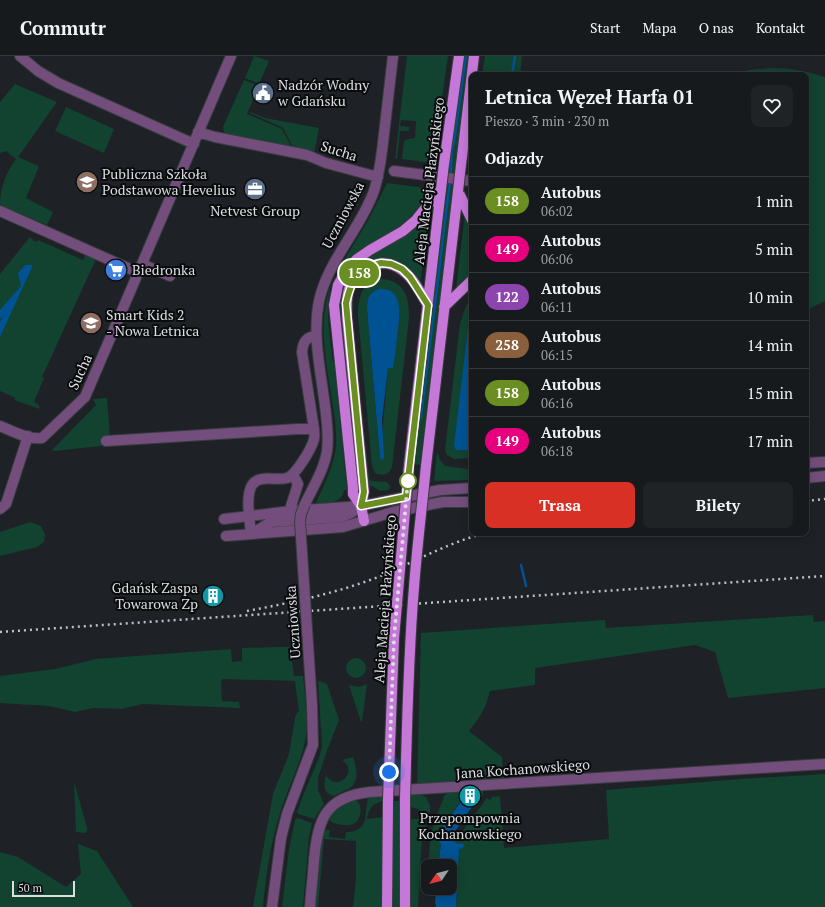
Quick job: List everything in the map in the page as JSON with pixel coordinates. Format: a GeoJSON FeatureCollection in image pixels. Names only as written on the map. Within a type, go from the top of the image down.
{"type":"FeatureCollection","features":[{"type":"Feature","properties":{"kind":"main road","name":"Aleja Macieja Płażyńskiego"},"geometry":{"type":"LineString","coordinates":[[387,907],[388,800],[394,638],[409,465],[444,164],[459,56]]}},
{"type":"Feature","properties":{"kind":"main road","name":"Aleja Macieja Płażyńskiego"},"geometry":{"type":"LineString","coordinates":[[472,72],[474,56]]}},
{"type":"Feature","properties":{"kind":"main road","name":"Aleja Macieja Płażyńskiego"},"geometry":{"type":"LineString","coordinates":[[405,907],[405,800],[414,587],[426,466],[469,95]]}},
{"type":"Feature","properties":{"kind":"main road"},"geometry":{"type":"LineString","coordinates":[[364,521],[361,506],[353,494],[334,305],[338,285],[346,271],[357,259],[403,231],[416,220],[441,189]]}},
{"type":"Feature","properties":{"kind":"main road"},"geometry":{"type":"LineString","coordinates":[[458,191],[469,214]]}},
{"type":"Feature","properties":{"kind":"main road"},"geometry":{"type":"LineString","coordinates":[[361,506],[364,492],[347,317],[346,303],[349,289],[354,279],[362,270],[370,265],[381,263],[391,264],[402,269],[410,277],[428,305]]}},
{"type":"Feature","properties":{"kind":"main road"},"geometry":{"type":"LineString","coordinates":[[444,307],[469,283]]}},
{"type":"Feature","properties":{"kind":"street"},"geometry":{"type":"LineString","coordinates":[[20,56],[38,71],[58,83],[194,144]]}},
{"type":"Feature","properties":{"kind":"street","name":"Sucha"},"geometry":{"type":"LineString","coordinates":[[28,436],[37,439],[46,436],[84,397],[231,56]]}},
{"type":"Feature","properties":{"kind":"street","name":"Uczniowska"},"geometry":{"type":"LineString","coordinates":[[272,907],[282,832],[287,814],[314,744],[300,522],[305,504],[323,468],[327,452],[328,433],[316,336],[316,319],[324,284],[334,263],[369,203],[378,177],[393,56]]}},
{"type":"Feature","properties":{"kind":"street","name":"Sucha"},"geometry":{"type":"LineString","coordinates":[[198,132],[214,137],[307,155],[331,164],[378,177]]}},
{"type":"Feature","properties":{"kind":"street"},"geometry":{"type":"LineString","coordinates":[[394,170],[469,181]]}},
{"type":"Feature","properties":{"kind":"street"},"geometry":{"type":"LineString","coordinates":[[0,211],[140,268],[170,276]]}},
{"type":"Feature","properties":{"kind":"street"},"geometry":{"type":"LineString","coordinates":[[251,534],[249,506],[251,487],[254,482],[260,479],[286,478],[293,475],[299,468],[314,439],[314,429],[302,352],[303,344],[306,339],[316,336]]}},
{"type":"Feature","properties":{"kind":"street"},"geometry":{"type":"LineString","coordinates":[[0,426],[28,436],[6,504],[0,509]]}},
{"type":"Feature","properties":{"kind":"street"},"geometry":{"type":"LineString","coordinates":[[106,441],[314,429]]}},
{"type":"Feature","properties":{"kind":"street"},"geometry":{"type":"LineString","coordinates":[[809,463],[825,462]]}},
{"type":"Feature","properties":{"kind":"street"},"geometry":{"type":"LineString","coordinates":[[291,511],[291,506],[298,484],[293,475]]}},
{"type":"Feature","properties":{"kind":"street"},"geometry":{"type":"LineString","coordinates":[[809,478],[825,476]]}},
{"type":"Feature","properties":{"kind":"street"},"geometry":{"type":"LineString","coordinates":[[224,519],[291,511],[361,506],[440,490],[469,488]]}},
{"type":"Feature","properties":{"kind":"street"},"geometry":{"type":"LineString","coordinates":[[226,536],[343,527],[393,512],[443,502],[469,502]]}},
{"type":"Feature","properties":{"kind":"street"},"geometry":{"type":"LineString","coordinates":[[251,534],[270,522],[342,517],[361,506]]}},
{"type":"Feature","properties":{"kind":"street","name":"Jana Kochanowskiego"},"geometry":{"type":"LineString","coordinates":[[310,907],[316,838],[319,825],[329,809],[344,798],[351,795],[370,792],[825,764]]}},
{"type":"Feature","properties":{"kind":"green space"},"geometry":{"type":"Polygon","coordinates":[[[254,56],[269,61],[259,84],[245,78],[254,56]]]}},
{"type":"Feature","properties":{"kind":"green space"},"geometry":{"type":"Polygon","coordinates":[[[407,56],[448,56],[433,163],[402,159],[404,141],[415,138],[416,121],[401,120],[400,126],[409,127],[409,131],[400,131],[397,159],[395,159],[407,56]]]}},
{"type":"Feature","properties":{"kind":"green space"},"geometry":{"type":"Polygon","coordinates":[[[464,56],[469,56],[420,465],[413,464],[453,128],[464,56]]]}},
{"type":"Feature","properties":{"kind":"green space"},"geometry":{"type":"Polygon","coordinates":[[[485,56],[522,56],[520,72],[482,72],[485,56]]]}},
{"type":"Feature","properties":{"kind":"green space"},"geometry":{"type":"Polygon","coordinates":[[[770,68],[807,72],[743,72],[770,68]]]}},
{"type":"Feature","properties":{"kind":"green space"},"geometry":{"type":"Polygon","coordinates":[[[809,72],[825,77],[825,301],[809,309],[809,72]]]}},
{"type":"Feature","properties":{"kind":"green space"},"geometry":{"type":"Polygon","coordinates":[[[244,80],[259,86],[247,114],[282,129],[292,148],[226,135],[224,133],[223,127],[244,80]]]}},
{"type":"Feature","properties":{"kind":"green space"},"geometry":{"type":"Polygon","coordinates":[[[15,84],[57,102],[18,157],[39,166],[26,198],[53,212],[47,225],[0,205],[4,180],[16,159],[6,151],[0,153],[0,102],[15,84]]]}},
{"type":"Feature","properties":{"kind":"green space"},"geometry":{"type":"Polygon","coordinates":[[[66,107],[114,129],[104,153],[55,131],[66,107]]]}},
{"type":"Feature","properties":{"kind":"green space"},"geometry":{"type":"Polygon","coordinates":[[[251,112],[265,118],[319,128],[314,154],[294,149],[283,128],[250,113],[251,112]]]}},
{"type":"Feature","properties":{"kind":"green space"},"geometry":{"type":"Polygon","coordinates":[[[387,183],[426,188],[426,191],[420,205],[412,216],[401,225],[350,257],[340,267],[369,219],[387,183]]]}},
{"type":"Feature","properties":{"kind":"green space"},"geometry":{"type":"Polygon","coordinates":[[[429,209],[420,286],[415,276],[408,268],[392,260],[384,259],[368,262],[360,266],[348,279],[360,490],[358,490],[340,312],[342,290],[350,273],[356,266],[404,236],[429,209]]]}},
{"type":"Feature","properties":{"kind":"green space"},"geometry":{"type":"Polygon","coordinates":[[[465,214],[469,223],[469,276],[456,289],[465,214]]]}},
{"type":"Feature","properties":{"kind":"green space"},"geometry":{"type":"Polygon","coordinates":[[[30,237],[36,242],[38,240],[83,260],[86,254],[96,259],[42,377],[44,378],[34,402],[38,404],[40,409],[14,400],[15,398],[0,391],[0,274],[30,237]]]}},
{"type":"Feature","properties":{"kind":"green space"},"geometry":{"type":"Polygon","coordinates":[[[384,279],[391,281],[402,288],[407,298],[409,311],[392,467],[389,472],[383,475],[375,473],[372,466],[358,315],[360,296],[366,286],[377,280],[384,279]],[[373,291],[368,300],[367,309],[380,458],[388,368],[393,368],[399,309],[373,291]]]}},
{"type":"Feature","properties":{"kind":"green space"},"geometry":{"type":"Polygon","coordinates":[[[332,282],[328,302],[328,322],[334,362],[347,490],[344,490],[343,495],[333,502],[316,503],[331,468],[336,446],[336,426],[324,344],[327,297],[332,282]]]}},
{"type":"Feature","properties":{"kind":"green space"},"geometry":{"type":"Polygon","coordinates":[[[469,302],[469,335],[456,450],[469,450],[469,458],[454,459],[447,455],[445,450],[460,324],[469,302]]]}},
{"type":"Feature","properties":{"kind":"green space"},"geometry":{"type":"Polygon","coordinates":[[[107,398],[110,438],[107,443],[101,446],[52,450],[96,405],[93,399],[107,398]]]}},
{"type":"Feature","properties":{"kind":"green space"},"geometry":{"type":"Polygon","coordinates":[[[364,448],[366,448],[369,479],[372,481],[387,482],[390,486],[389,490],[380,491],[370,486],[368,482],[364,448]]]}},
{"type":"Feature","properties":{"kind":"green space"},"geometry":{"type":"Polygon","coordinates":[[[437,452],[440,460],[445,466],[467,469],[469,473],[469,480],[434,481],[437,452]]]}},
{"type":"Feature","properties":{"kind":"green space"},"geometry":{"type":"Polygon","coordinates":[[[30,522],[41,526],[45,535],[44,542],[37,547],[0,556],[0,532],[30,522]]]}},
{"type":"Feature","properties":{"kind":"green space"},"geometry":{"type":"Polygon","coordinates":[[[813,615],[814,622],[825,621],[825,688],[728,698],[715,652],[695,645],[535,668],[535,685],[490,691],[482,712],[469,731],[502,757],[503,778],[417,784],[421,633],[605,620],[606,628],[813,615]]]}},
{"type":"Feature","properties":{"kind":"green space"},"geometry":{"type":"Polygon","coordinates":[[[290,647],[294,676],[303,676],[307,728],[305,743],[282,807],[272,844],[267,869],[263,907],[253,907],[273,794],[289,754],[295,718],[299,711],[295,681],[223,679],[221,682],[222,701],[239,702],[240,708],[142,704],[122,709],[93,708],[75,712],[49,706],[0,703],[0,676],[55,669],[96,659],[231,649],[232,662],[242,661],[242,648],[290,647]]]}},
{"type":"Feature","properties":{"kind":"green space"},"geometry":{"type":"Polygon","coordinates":[[[356,658],[363,661],[366,668],[363,675],[356,678],[349,675],[346,668],[349,661],[356,658]]]}},
{"type":"Feature","properties":{"kind":"green space"},"geometry":{"type":"Polygon","coordinates":[[[318,681],[327,684],[339,720],[318,778],[318,790],[324,804],[314,819],[298,814],[297,812],[319,758],[322,746],[318,681]]]}},
{"type":"Feature","properties":{"kind":"green space"},"geometry":{"type":"Polygon","coordinates":[[[367,684],[361,722],[349,685],[359,687],[367,684]]]}},
{"type":"Feature","properties":{"kind":"green space"},"geometry":{"type":"Polygon","coordinates":[[[353,757],[356,774],[355,782],[348,789],[334,796],[330,795],[325,788],[324,782],[326,775],[330,780],[340,782],[347,775],[348,770],[347,765],[342,760],[353,757]]]}},
{"type":"Feature","properties":{"kind":"green space"},"geometry":{"type":"Polygon","coordinates":[[[825,774],[825,907],[456,907],[459,843],[456,843],[451,837],[453,833],[459,836],[487,798],[490,800],[492,797],[500,796],[504,848],[609,839],[606,790],[740,779],[825,774]]]}},
{"type":"Feature","properties":{"kind":"green space"},"geometry":{"type":"Polygon","coordinates":[[[74,781],[87,828],[85,833],[76,832],[74,781]]]}},
{"type":"Feature","properties":{"kind":"green space"},"geometry":{"type":"Polygon","coordinates":[[[483,790],[483,795],[476,804],[476,798],[479,792],[477,792],[475,797],[470,793],[466,793],[439,832],[436,839],[441,844],[439,859],[429,859],[431,832],[444,796],[449,792],[483,790]]]}},
{"type":"Feature","properties":{"kind":"green space"},"geometry":{"type":"Polygon","coordinates":[[[418,793],[426,797],[430,806],[430,811],[422,835],[418,907],[409,907],[409,819],[420,819],[422,814],[418,809],[411,807],[411,794],[418,793]]]}},
{"type":"Feature","properties":{"kind":"green space"},"geometry":{"type":"Polygon","coordinates":[[[383,796],[383,801],[374,805],[370,809],[367,819],[383,817],[383,907],[353,907],[356,880],[356,841],[324,839],[318,907],[314,907],[322,833],[326,830],[330,830],[329,837],[345,839],[346,832],[354,831],[362,826],[366,816],[368,799],[371,797],[383,796]]]}},
{"type":"Feature","properties":{"kind":"green space"},"geometry":{"type":"Polygon","coordinates":[[[356,800],[360,805],[360,816],[356,822],[348,825],[331,822],[329,818],[338,809],[348,802],[356,800]]]}},
{"type":"Feature","properties":{"kind":"green space"},"geometry":{"type":"Polygon","coordinates":[[[393,801],[400,801],[400,907],[392,907],[393,801]]]}},
{"type":"Feature","properties":{"kind":"green space"},"geometry":{"type":"Polygon","coordinates":[[[298,818],[312,823],[309,837],[303,907],[282,907],[289,849],[295,820],[298,818]]]}},
{"type":"Feature","properties":{"kind":"green space"},"geometry":{"type":"Polygon","coordinates":[[[78,844],[97,851],[133,907],[0,907],[0,852],[18,857],[66,887],[81,874],[78,844]]]}},
{"type":"Feature","properties":{"kind":"water"},"geometry":{"type":"Polygon","coordinates":[[[25,265],[33,265],[0,337],[0,322],[3,316],[0,319],[0,310],[21,286],[18,273],[25,265]]]}},
{"type":"Feature","properties":{"kind":"water"},"geometry":{"type":"Polygon","coordinates":[[[379,289],[388,290],[393,293],[399,306],[399,322],[393,368],[388,368],[382,420],[384,458],[381,460],[367,309],[369,296],[379,289]]]}},
{"type":"Feature","properties":{"kind":"water"},"geometry":{"type":"Polygon","coordinates":[[[469,319],[469,450],[456,450],[454,446],[469,319]]]}},
{"type":"Feature","properties":{"kind":"water"},"geometry":{"type":"Polygon","coordinates":[[[464,797],[474,804],[451,837],[456,843],[464,844],[463,848],[459,849],[457,888],[457,859],[439,859],[441,844],[436,839],[439,832],[464,797]]]}},
{"type":"Feature","properties":{"kind":"water"},"geometry":{"type":"Polygon","coordinates":[[[436,895],[457,895],[456,907],[436,907],[436,895]]]}},
{"type":"Feature","properties":{"kind":"waterway"},"geometry":{"type":"LineString","coordinates":[[450,176],[452,150],[466,56]]}},
{"type":"Feature","properties":{"kind":"waterway"},"geometry":{"type":"LineString","coordinates":[[512,72],[515,56]]}},
{"type":"Feature","properties":{"kind":"waterway"},"geometry":{"type":"LineString","coordinates":[[421,417],[450,181]]}},
{"type":"Feature","properties":{"kind":"waterway"},"geometry":{"type":"LineString","coordinates":[[521,565],[526,586]]}},
{"type":"Feature","properties":{"kind":"railway"},"geometry":{"type":"LineString","coordinates":[[809,501],[825,499]]}},
{"type":"Feature","properties":{"kind":"railway"},"geometry":{"type":"LineString","coordinates":[[247,611],[311,598],[358,584],[373,579],[457,542],[475,536]]}},
{"type":"Feature","properties":{"kind":"railway"},"geometry":{"type":"LineString","coordinates":[[0,632],[825,576]]}},
{"type":"Feature","properties":{"kind":"bus line","name":"158"},"geometry":{"type":"LineString","coordinates":[[381,263],[391,264],[402,269],[410,277],[428,305],[406,497],[361,506],[364,492],[346,303],[349,289],[354,279],[362,270],[370,265],[381,263]]}},
{"type":"Feature","properties":{"kind":"place","name":"Nadzór Wodny w Gdańsku"},"geometry":{"type":"Point","coordinates":[263,93]}},
{"type":"Feature","properties":{"kind":"place","name":"Publiczna Szkoła Podstawowa Hevelius"},"geometry":{"type":"Point","coordinates":[87,182]}},
{"type":"Feature","properties":{"kind":"place","name":"Netvest Group"},"geometry":{"type":"Point","coordinates":[255,189]}},
{"type":"Feature","properties":{"kind":"place","name":"Biedronka"},"geometry":{"type":"Point","coordinates":[116,270]}},
{"type":"Feature","properties":{"kind":"place","name":"Smart Kids 2 - Nowa Letnica"},"geometry":{"type":"Point","coordinates":[91,323]}},
{"type":"Feature","properties":{"kind":"place","name":"Gdańsk Zaspa Towarowa Zp"},"geometry":{"type":"Point","coordinates":[213,596]}},
{"type":"Feature","properties":{"kind":"place","name":"Przepompownia Kochanowskiego"},"geometry":{"type":"Point","coordinates":[470,796]}},
{"type":"Feature","properties":{"kind":"route"},"geometry":{"type":"LineString","coordinates":[[389,772],[394,638],[408,479],[408,481]]}}]}
